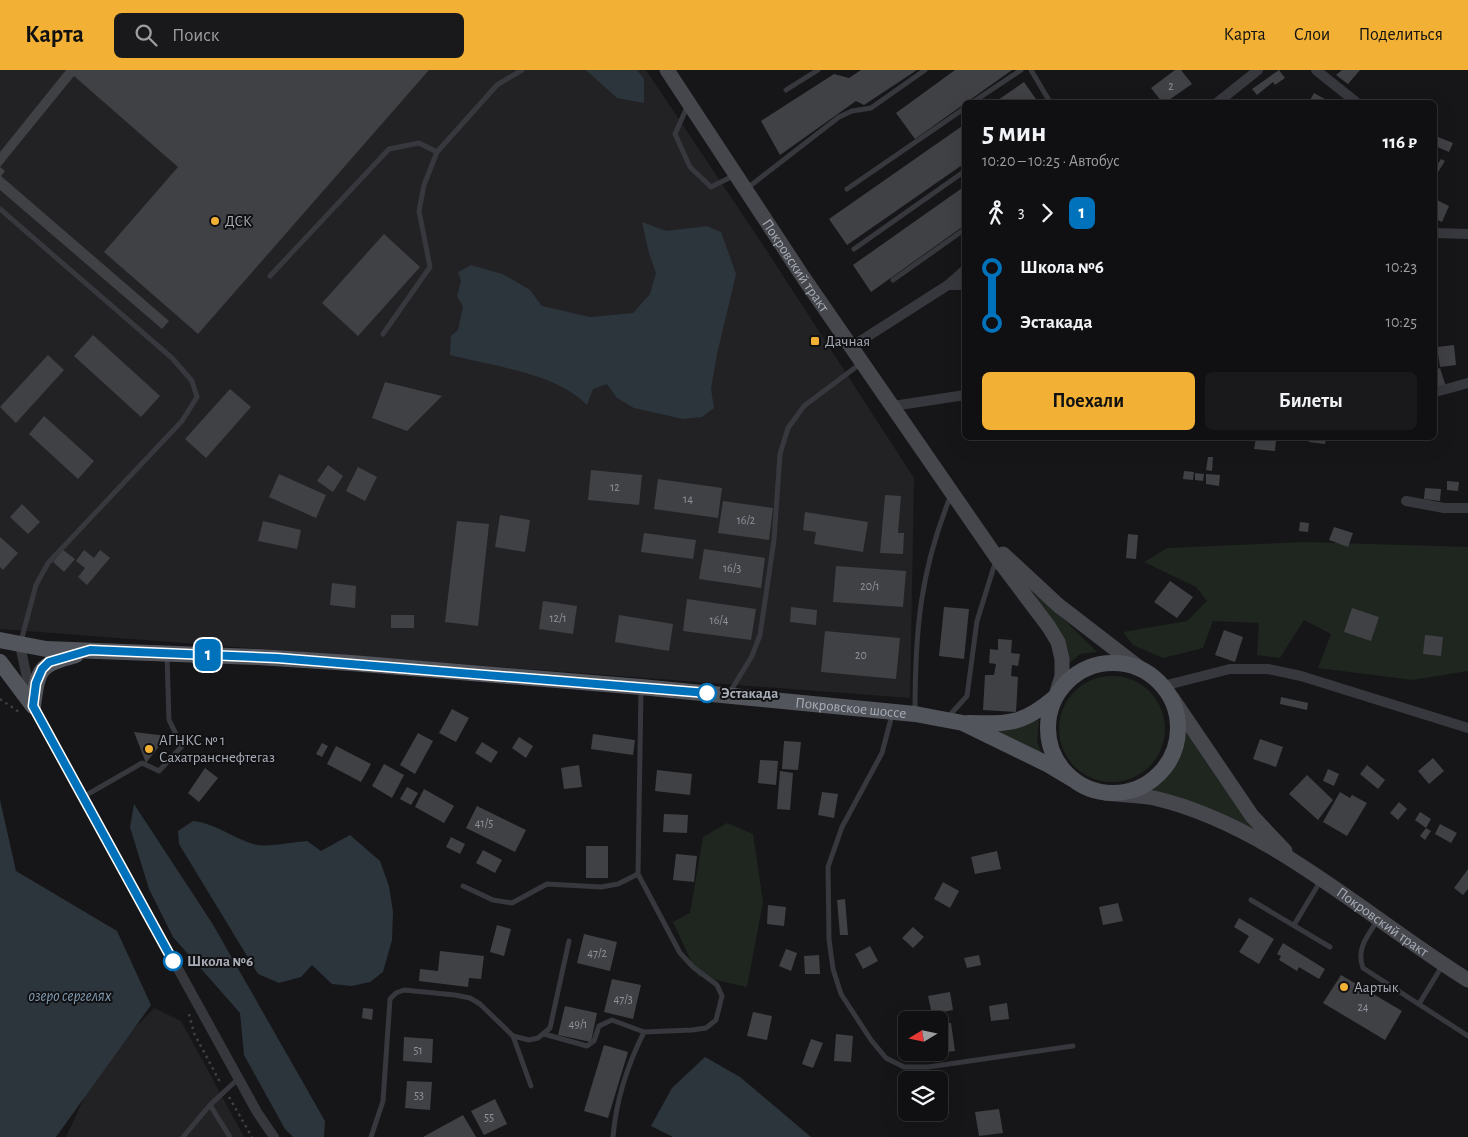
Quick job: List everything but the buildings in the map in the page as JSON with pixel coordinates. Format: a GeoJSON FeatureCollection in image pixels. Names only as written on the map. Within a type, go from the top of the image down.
{"type":"FeatureCollection","features":[{"type":"Feature","properties":{"kind":"main road","name":"Покровский тракт"},"geometry":{"type":"LineString","coordinates":[[667,70],[851,347],[980,532]]}},
{"type":"Feature","properties":{"kind":"main road"},"geometry":{"type":"LineString","coordinates":[[980,532],[1058,642],[1062,659],[1062,676],[1047,722],[1049,740],[1057,761],[1072,779],[1087,788],[1105,794],[1153,798],[1190,809],[1242,833],[1298,864]]}},
{"type":"Feature","properties":{"kind":"main road"},"geometry":{"type":"LineString","coordinates":[[980,532],[1058,605],[1141,669],[1167,692],[1252,816],[1298,864]]}},
{"type":"Feature","properties":{"kind":"main road","name":"Покровское шоссе"},"geometry":{"type":"LineString","coordinates":[[0,640],[46,649],[167,653],[351,663],[641,687],[915,714],[963,723],[1047,764],[1072,779]]}},
{"type":"Feature","properties":{"kind":"main road"},"geometry":{"type":"LineString","coordinates":[[29,711],[36,683],[42,669],[49,662],[90,650]]}},
{"type":"Feature","properties":{"kind":"main road"},"geometry":{"type":"LineString","coordinates":[[0,662],[29,711]]}},
{"type":"Feature","properties":{"kind":"main road"},"geometry":{"type":"LineString","coordinates":[[1055,695],[1070,678],[1085,669],[1102,664],[1122,664],[1141,669]]}},
{"type":"Feature","properties":{"kind":"main road"},"geometry":{"type":"LineString","coordinates":[[1105,794],[1123,793],[1140,788],[1156,779],[1168,766],[1176,750],[1179,732],[1178,714],[1167,692]]}},
{"type":"Feature","properties":{"kind":"main road","name":"Покровское шоссе"},"geometry":{"type":"LineString","coordinates":[[963,723],[996,724],[1019,721],[1033,715],[1055,695]]}},
{"type":"Feature","properties":{"kind":"main road","name":"Покровский тракт"},"geometry":{"type":"LineString","coordinates":[[1298,864],[1468,980]]}},
{"type":"Feature","properties":{"kind":"street"},"geometry":{"type":"LineString","coordinates":[[1220,100],[1258,70]]}},
{"type":"Feature","properties":{"kind":"street"},"geometry":{"type":"LineString","coordinates":[[1316,70],[1354,100]]}},
{"type":"Feature","properties":{"kind":"street"},"geometry":{"type":"LineString","coordinates":[[1437,233],[1468,234]]}},
{"type":"Feature","properties":{"kind":"street"},"geometry":{"type":"LineString","coordinates":[[851,347],[948,286],[962,273]]}},
{"type":"Feature","properties":{"kind":"street"},"geometry":{"type":"LineString","coordinates":[[948,286],[962,285]]}},
{"type":"Feature","properties":{"kind":"street"},"geometry":{"type":"LineString","coordinates":[[1437,391],[1468,383]]}},
{"type":"Feature","properties":{"kind":"street"},"geometry":{"type":"LineString","coordinates":[[893,406],[962,395]]}},
{"type":"Feature","properties":{"kind":"street"},"geometry":{"type":"LineString","coordinates":[[1406,502],[1444,508],[1468,508]]}},
{"type":"Feature","properties":{"kind":"street"},"geometry":{"type":"LineString","coordinates":[[20,645],[29,711],[83,797],[239,1078],[274,1137]]}},
{"type":"Feature","properties":{"kind":"street"},"geometry":{"type":"LineString","coordinates":[[1167,692],[1230,668],[1268,670],[1302,676],[1468,728]]}},
{"type":"Feature","properties":{"kind":"lane"},"geometry":{"type":"LineString","coordinates":[[383,334],[430,267],[418,212],[424,185],[437,152],[497,85],[522,70]]}},
{"type":"Feature","properties":{"kind":"lane"},"geometry":{"type":"LineString","coordinates":[[786,90],[818,70]]}},
{"type":"Feature","properties":{"kind":"lane"},"geometry":{"type":"LineString","coordinates":[[746,189],[840,117],[852,111],[871,108],[925,70]]}},
{"type":"Feature","properties":{"kind":"lane"},"geometry":{"type":"LineString","coordinates":[[976,100],[1021,70]]}},
{"type":"Feature","properties":{"kind":"lane"},"geometry":{"type":"LineString","coordinates":[[1031,70],[1049,100]]}},
{"type":"Feature","properties":{"kind":"lane"},"geometry":{"type":"LineString","coordinates":[[689,102],[675,134],[690,167],[711,187],[735,175]]}},
{"type":"Feature","properties":{"kind":"lane"},"geometry":{"type":"LineString","coordinates":[[847,188],[962,110]]}},
{"type":"Feature","properties":{"kind":"lane"},"geometry":{"type":"LineString","coordinates":[[270,276],[388,149],[419,143],[437,152]]}},
{"type":"Feature","properties":{"kind":"lane"},"geometry":{"type":"LineString","coordinates":[[854,249],[962,173]]}},
{"type":"Feature","properties":{"kind":"lane"},"geometry":{"type":"LineString","coordinates":[[0,209],[172,358],[192,381],[197,397],[182,421],[48,563],[36,585],[20,645]]}},
{"type":"Feature","properties":{"kind":"lane"},"geometry":{"type":"LineString","coordinates":[[893,280],[962,231]]}},
{"type":"Feature","properties":{"kind":"lane"},"geometry":{"type":"LineString","coordinates":[[728,695],[752,656],[760,636],[774,540],[780,454],[788,428],[804,406],[863,363]]}},
{"type":"Feature","properties":{"kind":"lane"},"geometry":{"type":"LineString","coordinates":[[915,714],[916,642],[919,605],[938,528],[952,492]]}},
{"type":"Feature","properties":{"kind":"lane"},"geometry":{"type":"LineString","coordinates":[[947,719],[967,696],[977,621],[997,558]]}},
{"type":"Feature","properties":{"kind":"lane"},"geometry":{"type":"LineString","coordinates":[[83,797],[142,763],[159,771],[182,746],[169,720],[167,653]]}},
{"type":"Feature","properties":{"kind":"lane"},"geometry":{"type":"LineString","coordinates":[[544,1034],[587,1046],[594,1041],[599,1026],[612,1020],[644,1032],[706,1028],[716,1020],[722,996],[717,985],[693,967],[680,953],[638,874],[641,687]]}},
{"type":"Feature","properties":{"kind":"lane"},"geometry":{"type":"LineString","coordinates":[[893,712],[882,753],[842,827],[828,867],[829,939],[833,969],[841,994],[871,1040],[886,1058],[904,1067],[928,1067],[1073,1046]]}},
{"type":"Feature","properties":{"kind":"lane"},"geometry":{"type":"LineString","coordinates":[[463,886],[492,900],[512,904],[547,884],[601,886],[618,884],[638,874]]}},
{"type":"Feature","properties":{"kind":"lane"},"geometry":{"type":"LineString","coordinates":[[1294,925],[1321,879]]}},
{"type":"Feature","properties":{"kind":"lane"},"geometry":{"type":"LineString","coordinates":[[1251,900],[1330,947]]}},
{"type":"Feature","properties":{"kind":"lane"},"geometry":{"type":"LineString","coordinates":[[1378,919],[1361,949],[1360,958],[1363,968],[1468,1036]]}},
{"type":"Feature","properties":{"kind":"lane"},"geometry":{"type":"LineString","coordinates":[[513,1036],[529,1040],[544,1034],[550,1028],[569,941]]}},
{"type":"Feature","properties":{"kind":"lane"},"geometry":{"type":"LineString","coordinates":[[1418,1004],[1443,964]]}},
{"type":"Feature","properties":{"kind":"lane"},"geometry":{"type":"LineString","coordinates":[[371,1137],[383,1101],[390,999],[396,993],[404,990],[470,998],[480,1004],[513,1036],[531,1086]]}},
{"type":"Feature","properties":{"kind":"lane"},"geometry":{"type":"LineString","coordinates":[[613,1137],[623,1084],[634,1052],[644,1032]]}},
{"type":"Feature","properties":{"kind":"lane"},"geometry":{"type":"LineString","coordinates":[[183,1137],[210,1105],[239,1078]]}},
{"type":"Feature","properties":{"kind":"lane"},"geometry":{"type":"LineString","coordinates":[[210,1105],[230,1137]]}},
{"type":"Feature","properties":{"kind":"path"},"geometry":{"type":"LineString","coordinates":[[0,699],[29,711]]}},
{"type":"Feature","properties":{"kind":"path"},"geometry":{"type":"LineString","coordinates":[[188,1011],[194,1033],[252,1137]]}},
{"type":"Feature","properties":{"kind":"shaded area"},"geometry":{"type":"Polygon","coordinates":[[[0,70],[646,70],[767,251],[914,478],[910,698],[0,629],[0,70]]]}},
{"type":"Feature","properties":{"kind":"shaded area"},"geometry":{"type":"Polygon","coordinates":[[[1305,542],[1468,547],[1468,671],[1413,680],[1318,668],[1331,634],[1304,620],[1280,658],[1257,655],[1259,623],[1213,621],[1203,648],[1163,658],[1133,645],[1123,632],[1187,621],[1207,601],[1196,587],[1144,562],[1167,548],[1305,542]]]}},
{"type":"Feature","properties":{"kind":"shaded area"},"geometry":{"type":"Polygon","coordinates":[[[1031,587],[1097,652],[1080,654],[1070,663],[1031,587]]]}},
{"type":"Feature","properties":{"kind":"shaded area"},"geometry":{"type":"Polygon","coordinates":[[[1112,676],[1132,680],[1149,692],[1161,709],[1165,729],[1161,749],[1149,766],[1132,778],[1112,782],[1092,778],[1075,766],[1063,749],[1059,729],[1063,709],[1075,692],[1092,680],[1112,676]]]}},
{"type":"Feature","properties":{"kind":"shaded area"},"geometry":{"type":"Polygon","coordinates":[[[1039,720],[1037,741],[1044,759],[986,732],[1039,720]]]}},
{"type":"Feature","properties":{"kind":"shaded area"},"geometry":{"type":"Polygon","coordinates":[[[1184,728],[1260,835],[1143,796],[1167,776],[1184,728]]]}},
{"type":"Feature","properties":{"kind":"shaded area"},"geometry":{"type":"Polygon","coordinates":[[[727,823],[753,834],[763,902],[747,987],[698,976],[673,922],[690,913],[703,837],[727,823]]]}},
{"type":"Feature","properties":{"kind":"shaded area"},"geometry":{"type":"Polygon","coordinates":[[[154,1008],[181,1021],[244,1137],[66,1137],[99,1066],[154,1008]]]}},
{"type":"Feature","properties":{"kind":"water"},"geometry":{"type":"Polygon","coordinates":[[[586,70],[637,70],[644,79],[644,103],[617,98],[586,70]]]}},
{"type":"Feature","properties":{"kind":"water"},"geometry":{"type":"Polygon","coordinates":[[[642,222],[666,231],[707,226],[721,232],[736,274],[717,354],[711,389],[714,408],[702,417],[683,419],[634,408],[617,398],[607,384],[593,389],[587,405],[574,394],[541,378],[504,367],[450,355],[451,336],[458,330],[463,307],[457,296],[461,281],[458,272],[471,265],[502,274],[515,281],[530,290],[542,306],[590,317],[633,313],[650,294],[656,273],[642,222]]]}},
{"type":"Feature","properties":{"kind":"water","name":"озеро сергелях"},"geometry":{"type":"Polygon","coordinates":[[[0,800],[16,871],[117,931],[151,1005],[56,1137],[0,1137],[0,800]]]}},
{"type":"Feature","properties":{"kind":"water"},"geometry":{"type":"Polygon","coordinates":[[[134,804],[212,923],[325,1121],[324,1137],[293,1137],[285,1129],[244,1055],[240,1013],[173,937],[149,889],[130,827],[134,804]]]}},
{"type":"Feature","properties":{"kind":"water"},"geometry":{"type":"Polygon","coordinates":[[[193,821],[209,825],[257,845],[307,841],[321,851],[350,835],[380,861],[389,886],[393,912],[392,940],[383,972],[370,982],[352,986],[332,984],[312,965],[301,977],[279,983],[258,974],[179,844],[178,831],[193,821]]]}},
{"type":"Feature","properties":{"kind":"water"},"geometry":{"type":"Polygon","coordinates":[[[705,1057],[740,1077],[811,1137],[673,1137],[651,1126],[672,1088],[705,1057]]]}},
{"type":"Feature","properties":{"kind":"bus line","name":"1"},"geometry":{"type":"LineString","coordinates":[[173,961],[33,706],[36,683],[42,669],[49,662],[90,650],[258,657],[707,693]]}},
{"type":"Feature","properties":{"kind":"place","name":"ДСК"},"geometry":{"type":"Point","coordinates":[215,221]}},
{"type":"Feature","properties":{"kind":"place","name":"Дачная"},"geometry":{"type":"Point","coordinates":[815,341]}},
{"type":"Feature","properties":{"kind":"place","name":"Эстакада"},"geometry":{"type":"Point","coordinates":[707,693]}},
{"type":"Feature","properties":{"kind":"place","name":"АГНКС № 1 Сахатранснефтегаз"},"geometry":{"type":"Point","coordinates":[149,749]}},
{"type":"Feature","properties":{"kind":"place","name":"Школа №6"},"geometry":{"type":"Point","coordinates":[173,961]}},
{"type":"Feature","properties":{"kind":"place","name":"Аартык"},"geometry":{"type":"Point","coordinates":[1344,987]}}]}
